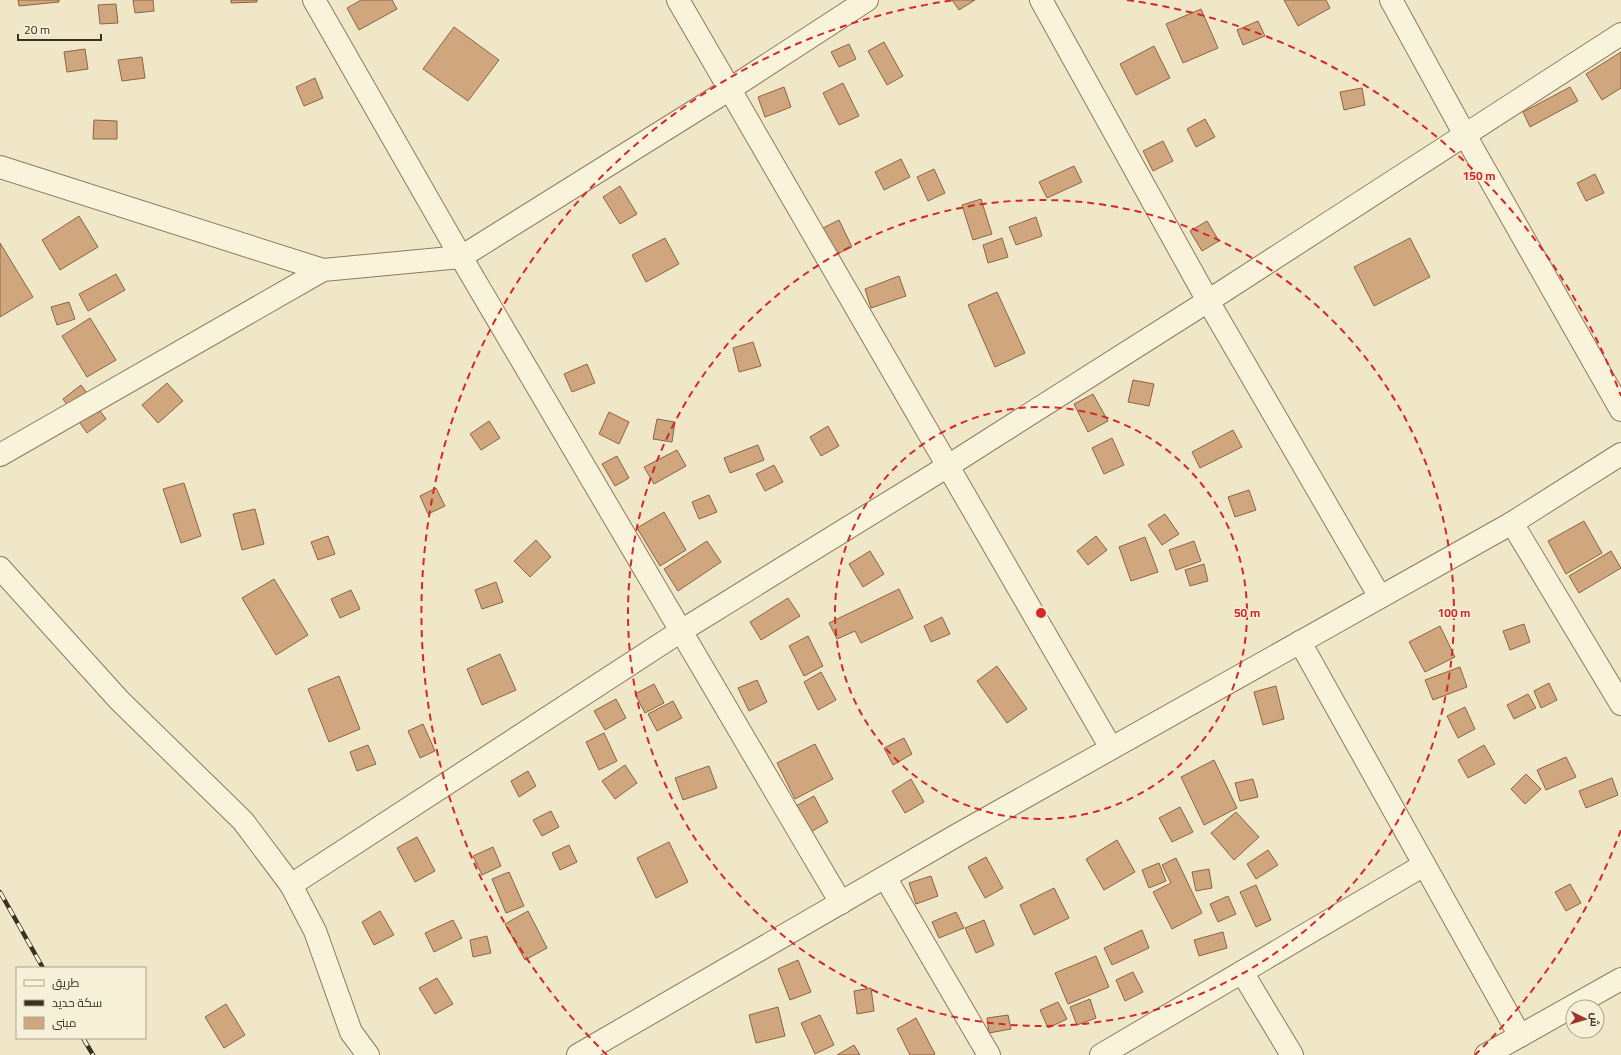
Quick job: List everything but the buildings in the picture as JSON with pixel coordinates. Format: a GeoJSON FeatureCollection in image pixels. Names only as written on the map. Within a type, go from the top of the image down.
{"type":"FeatureCollection","features":[{"type":"Feature","properties":{"kind":"street"},"geometry":{"type":"LineString","coordinates":[[314,0],[461,257],[841,903]]}},
{"type":"Feature","properties":{"kind":"street"},"geometry":{"type":"LineString","coordinates":[[678,0],[1111,748]]}},
{"type":"Feature","properties":{"kind":"street"},"geometry":{"type":"LineString","coordinates":[[0,167],[323,270],[461,257],[730,89],[867,0]]}},
{"type":"Feature","properties":{"kind":"street"},"geometry":{"type":"LineString","coordinates":[[1041,0],[1208,301],[1380,597]]}},
{"type":"Feature","properties":{"kind":"street"},"geometry":{"type":"LineString","coordinates":[[1391,0],[1465,135],[1621,410]]}},
{"type":"Feature","properties":{"kind":"street"},"geometry":{"type":"LineString","coordinates":[[291,885],[681,631],[948,466],[1208,301],[1621,34]]}},
{"type":"Feature","properties":{"kind":"street"},"geometry":{"type":"LineString","coordinates":[[0,455],[323,270]]}},
{"type":"Feature","properties":{"kind":"street"},"geometry":{"type":"LineString","coordinates":[[578,1055],[1111,748],[1512,523],[1621,454]]}},
{"type":"Feature","properties":{"kind":"street"},"geometry":{"type":"LineString","coordinates":[[1512,523],[1621,704]]}},
{"type":"Feature","properties":{"kind":"street"},"geometry":{"type":"LineString","coordinates":[[0,568],[119,700],[243,821],[291,885],[315,931],[351,1032],[368,1055]]}},
{"type":"Feature","properties":{"kind":"street"},"geometry":{"type":"LineString","coordinates":[[1300,642],[1520,1036]]}},
{"type":"Feature","properties":{"kind":"street"},"geometry":{"type":"LineString","coordinates":[[1100,1055],[1424,864]]}},
{"type":"Feature","properties":{"kind":"street"},"geometry":{"type":"LineString","coordinates":[[885,877],[989,1055]]}},
{"type":"Feature","properties":{"kind":"street"},"geometry":{"type":"LineString","coordinates":[[1242,972],[1292,1055]]}},
{"type":"Feature","properties":{"kind":"street"},"geometry":{"type":"LineString","coordinates":[[1486,1055],[1621,979]]}},
{"type":"Feature","properties":{"kind":"railway"},"geometry":{"type":"LineString","coordinates":[[0,892],[42,967]]}},
{"type":"Feature","properties":{"kind":"railway"},"geometry":{"type":"LineString","coordinates":[[84,1039],[93,1055]]}}]}
